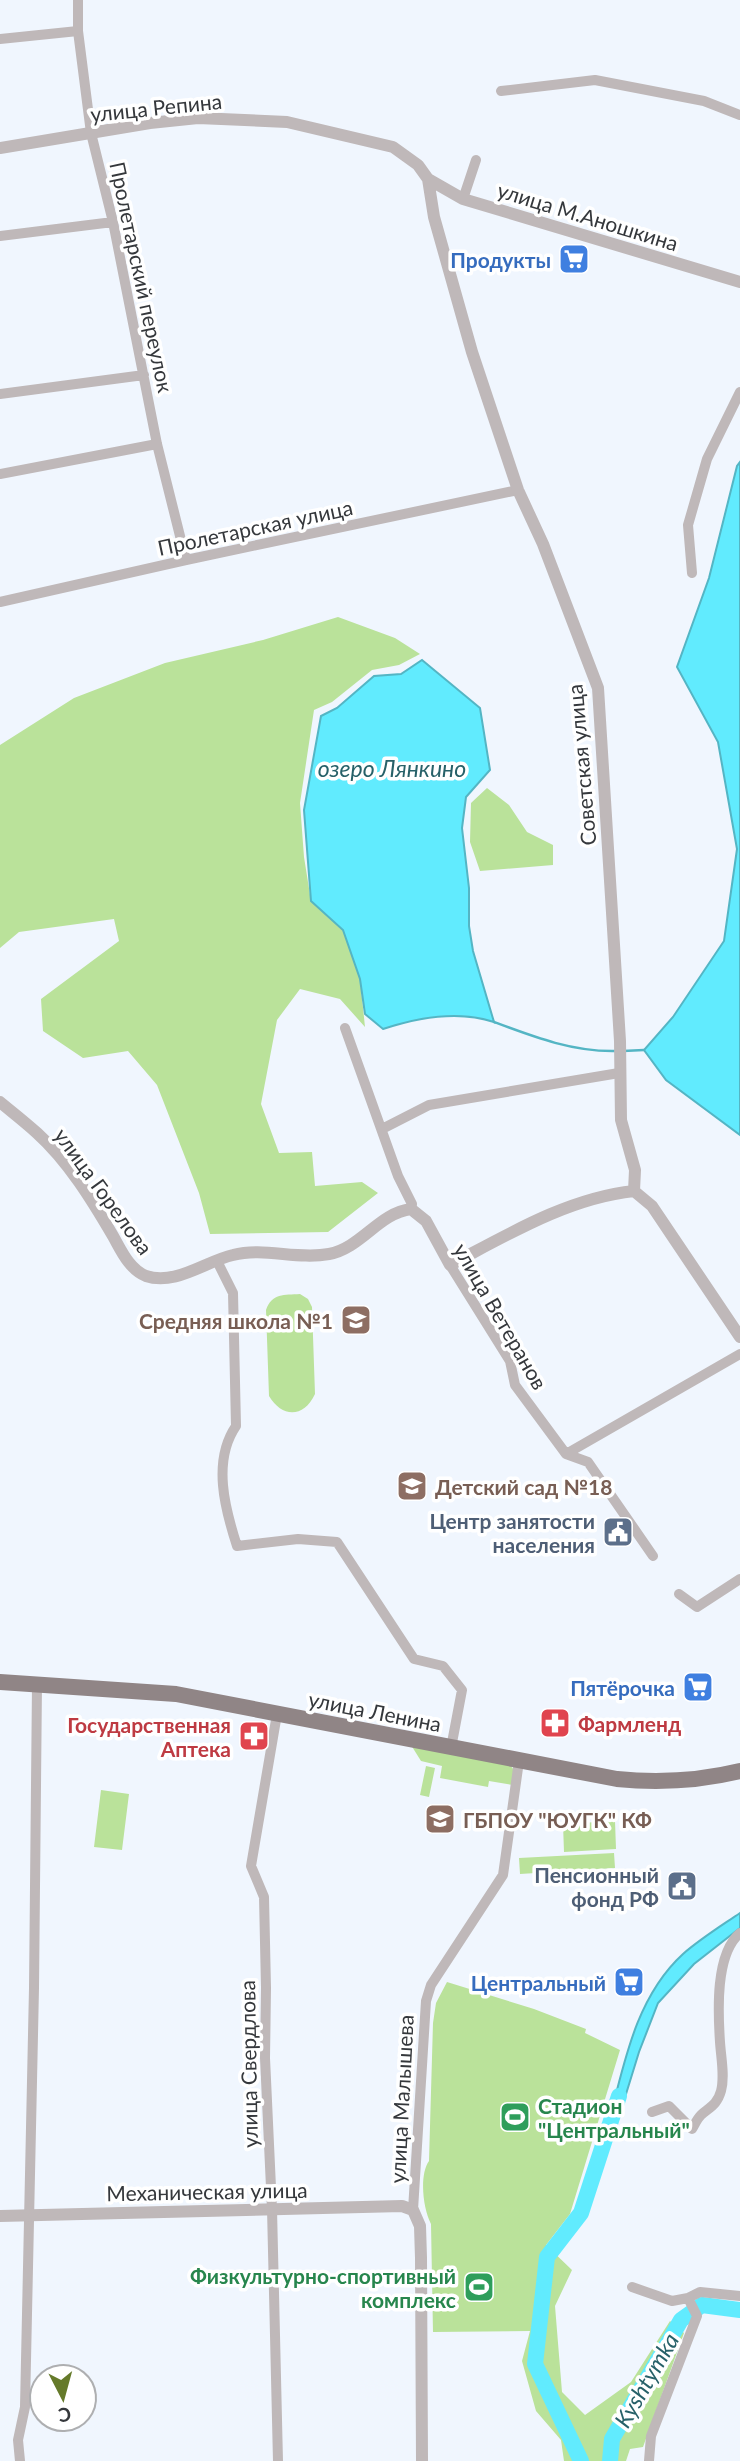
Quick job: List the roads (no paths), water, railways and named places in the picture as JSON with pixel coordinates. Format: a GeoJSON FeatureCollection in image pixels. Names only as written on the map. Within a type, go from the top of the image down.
{"type":"FeatureCollection","features":[{"type":"Feature","properties":{"kind":"main road","name":"улица Ленина"},"geometry":{"type":"LineString","coordinates":[[0,1682],[176,1694],[617,1779],[648,1782],[688,1780],[740,1771]]}},
{"type":"Feature","properties":{"kind":"street","name":"Пролетарский переулок"},"geometry":{"type":"LineString","coordinates":[[78,0],[78,31],[91,133],[113,222],[157,444],[187,560]]}},
{"type":"Feature","properties":{"kind":"street"},"geometry":{"type":"LineString","coordinates":[[0,39],[78,31]]}},
{"type":"Feature","properties":{"kind":"street"},"geometry":{"type":"LineString","coordinates":[[501,91],[595,80],[704,101],[740,115]]}},
{"type":"Feature","properties":{"kind":"street","name":"улица Репина"},"geometry":{"type":"LineString","coordinates":[[0,148],[150,123],[198,118],[241,118],[287,122],[393,147],[418,165],[428,179]]}},
{"type":"Feature","properties":{"kind":"street"},"geometry":{"type":"LineString","coordinates":[[463,199],[476,160]]}},
{"type":"Feature","properties":{"kind":"street","name":"улица М.Аношкина"},"geometry":{"type":"LineString","coordinates":[[428,179],[463,199],[740,282]]}},
{"type":"Feature","properties":{"kind":"street","name":"Советская улица"},"geometry":{"type":"LineString","coordinates":[[428,179],[434,217],[472,352],[518,490],[598,688],[620,1041],[621,1120],[635,1170],[634,1191]]}},
{"type":"Feature","properties":{"kind":"street"},"geometry":{"type":"LineString","coordinates":[[0,236],[113,222]]}},
{"type":"Feature","properties":{"kind":"street"},"geometry":{"type":"LineString","coordinates":[[0,394],[144,375]]}},
{"type":"Feature","properties":{"kind":"street"},"geometry":{"type":"LineString","coordinates":[[692,573],[688,525],[707,459],[740,392]]}},
{"type":"Feature","properties":{"kind":"street"},"geometry":{"type":"LineString","coordinates":[[0,474],[157,444]]}},
{"type":"Feature","properties":{"kind":"street","name":"Пролетарская улица"},"geometry":{"type":"LineString","coordinates":[[0,602],[518,490]]}},
{"type":"Feature","properties":{"kind":"street","name":"улица Ветеранов"},"geometry":{"type":"LineString","coordinates":[[345,1028],[398,1176],[412,1204],[411,1209],[426,1221],[510,1361],[515,1385],[566,1454],[588,1462],[653,1556]]}},
{"type":"Feature","properties":{"kind":"street"},"geometry":{"type":"LineString","coordinates":[[382,1129],[429,1105],[619,1073]]}},
{"type":"Feature","properties":{"kind":"street","name":"улица Горелова"},"geometry":{"type":"LineString","coordinates":[[0,1102],[58,1155],[97,1208],[128,1262],[145,1276],[176,1276],[217,1261]]}},
{"type":"Feature","properties":{"kind":"street"},"geometry":{"type":"LineString","coordinates":[[450,1265],[526,1224],[608,1194],[634,1191],[652,1206],[740,1336]]}},
{"type":"Feature","properties":{"kind":"street"},"geometry":{"type":"LineString","coordinates":[[411,1209],[401,1210],[346,1250],[332,1254],[318,1256],[248,1253],[217,1261],[233,1293],[236,1426],[229,1436],[222,1458],[227,1508],[237,1546],[298,1539],[337,1542],[414,1658],[443,1666],[462,1690],[451,1748]]}},
{"type":"Feature","properties":{"kind":"street"},"geometry":{"type":"LineString","coordinates":[[566,1454],[740,1354]]}},
{"type":"Feature","properties":{"kind":"street"},"geometry":{"type":"LineString","coordinates":[[679,1594],[697,1606],[740,1578]]}},
{"type":"Feature","properties":{"kind":"street"},"geometry":{"type":"LineString","coordinates":[[20,2461],[18,2440],[25,2407],[37,1684]]}},
{"type":"Feature","properties":{"kind":"street","name":"улица Свердлова"},"geometry":{"type":"LineString","coordinates":[[277,1714],[251,1866],[264,1897],[265,2058],[272,2209],[278,2461]]}},
{"type":"Feature","properties":{"kind":"street","name":"улица Малышева"},"geometry":{"type":"LineString","coordinates":[[422,2461],[422,2258],[420,2226],[413,2210],[426,2001],[431,1985],[503,1875],[519,1761]]}},
{"type":"Feature","properties":{"kind":"street"},"geometry":{"type":"LineString","coordinates":[[652,2112],[669,2106],[692,2129],[702,2115],[713,2108],[721,2092],[723,2077],[719,2030],[720,1981],[727,1948],[740,1933]]}},
{"type":"Feature","properties":{"kind":"street","name":"Механическая улица"},"geometry":{"type":"LineString","coordinates":[[0,2216],[402,2206],[413,2210]]}},
{"type":"Feature","properties":{"kind":"street"},"geometry":{"type":"LineString","coordinates":[[632,2287],[672,2301],[700,2292],[740,2296]]}},
{"type":"Feature","properties":{"kind":"street"},"geometry":{"type":"LineString","coordinates":[[649,2461],[651,2436],[698,2316],[688,2298]]}},
{"type":"Feature","properties":{"kind":"water"},"geometry":{"type":"Polygon","coordinates":[[[740,462],[740,1135],[666,1080],[644,1050],[673,1017],[724,941],[737,849],[718,742],[677,667],[709,578],[740,462]]]}},
{"type":"Feature","properties":{"kind":"water","name":"озеро Лянкино"},"geometry":{"type":"Polygon","coordinates":[[[422,660],[480,708],[490,770],[466,797],[462,828],[473,951],[494,1022],[467,1016],[438,1016],[383,1029],[365,1014],[360,979],[343,930],[311,901],[304,810],[321,716],[337,708],[374,676],[401,674],[422,660]]]}},
{"type":"Feature","properties":{"kind":"water"},"geometry":{"type":"Polygon","coordinates":[[[740,1913],[740,1928],[694,1964],[658,2003],[639,2052],[618,2120],[611,2114],[622,2071],[635,2028],[655,1988],[683,1954],[740,1913]]]}},
{"type":"Feature","properties":{"kind":"waterway"},"geometry":{"type":"LineString","coordinates":[[494,1022],[569,1046],[616,1051]]}},
{"type":"Feature","properties":{"kind":"waterway"},"geometry":{"type":"LineString","coordinates":[[623,1051],[644,1050]]}},
{"type":"Feature","properties":{"kind":"waterway"},"geometry":{"type":"LineString","coordinates":[[581,2461],[535,2364],[547,2257],[581,2213],[619,2096]]}},
{"type":"Feature","properties":{"kind":"waterway","name":"Kyshtymka"},"geometry":{"type":"LineString","coordinates":[[610,2461],[612,2439],[681,2320],[702,2305],[740,2310]]}},
{"type":"Feature","properties":{"kind":"place","name":"Продукты"},"geometry":{"type":"Point","coordinates":[574,259]}},
{"type":"Feature","properties":{"kind":"place","name":"Средняя школа №1"},"geometry":{"type":"Point","coordinates":[356,1320]}},
{"type":"Feature","properties":{"kind":"place","name":"Детский сад №18"},"geometry":{"type":"Point","coordinates":[412,1486]}},
{"type":"Feature","properties":{"kind":"place","name":"Центр занятости населения"},"geometry":{"type":"Point","coordinates":[618,1532]}},
{"type":"Feature","properties":{"kind":"place","name":"Пятёрочка"},"geometry":{"type":"Point","coordinates":[698,1687]}},
{"type":"Feature","properties":{"kind":"place","name":"Фармленд"},"geometry":{"type":"Point","coordinates":[555,1723]}},
{"type":"Feature","properties":{"kind":"place","name":"Государственная Аптека"},"geometry":{"type":"Point","coordinates":[254,1736]}},
{"type":"Feature","properties":{"kind":"place","name":"ГБПОУ \"ЮУГК\" КФ"},"geometry":{"type":"Point","coordinates":[440,1819]}},
{"type":"Feature","properties":{"kind":"place","name":"Пенсионный фонд РФ"},"geometry":{"type":"Point","coordinates":[682,1886]}},
{"type":"Feature","properties":{"kind":"place","name":"Центральный"},"geometry":{"type":"Point","coordinates":[629,1982]}},
{"type":"Feature","properties":{"kind":"place","name":"Стадион \"Центральный\""},"geometry":{"type":"Point","coordinates":[515,2117]}},
{"type":"Feature","properties":{"kind":"place","name":"Физкультурно-спортивный комплекс"},"geometry":{"type":"Point","coordinates":[479,2287]}}]}
